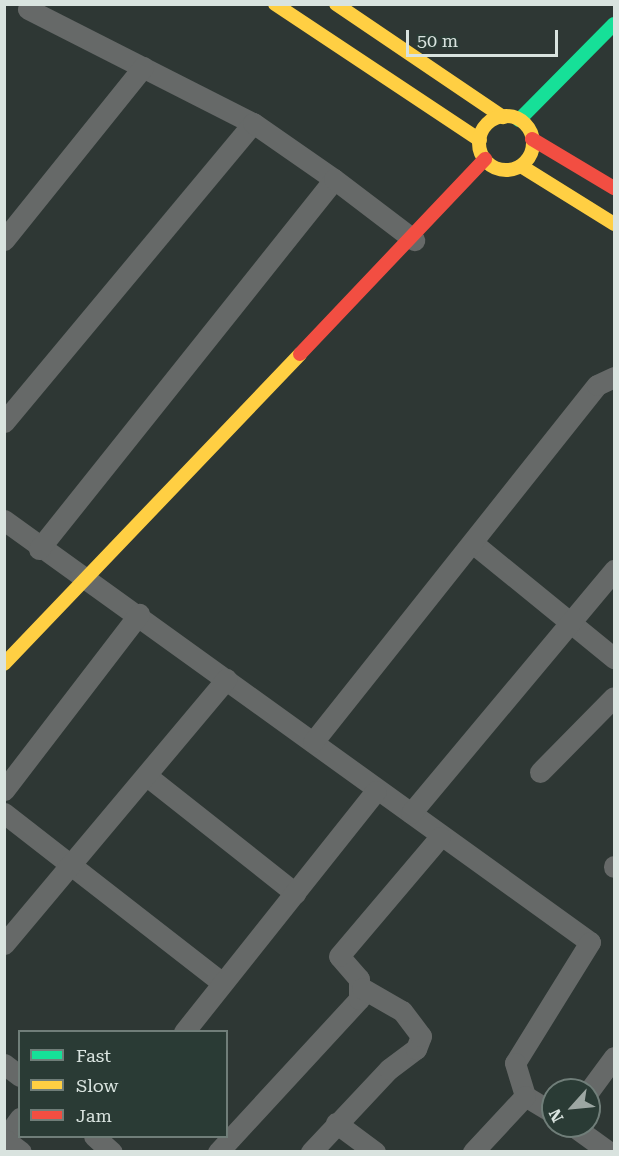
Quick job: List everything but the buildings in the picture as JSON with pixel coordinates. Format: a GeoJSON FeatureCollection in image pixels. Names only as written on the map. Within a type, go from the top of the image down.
{"type":"FeatureCollection","features":[{"type":"Feature","properties":{"kind":"street"},"geometry":{"type":"LineString","coordinates":[[276,4],[480,141]]}},
{"type":"Feature","properties":{"kind":"street"},"geometry":{"type":"LineString","coordinates":[[336,4],[503,117],[519,120],[532,139],[615,188]]}},
{"type":"Feature","properties":{"kind":"street"},"geometry":{"type":"LineString","coordinates":[[28,9],[253,123],[334,179],[414,240]]}},
{"type":"Feature","properties":{"kind":"street"},"geometry":{"type":"LineString","coordinates":[[519,120],[615,24]]}},
{"type":"Feature","properties":{"kind":"street"},"geometry":{"type":"LineString","coordinates":[[4,240],[143,67]]}},
{"type":"Feature","properties":{"kind":"street"},"geometry":{"type":"LineString","coordinates":[[503,117],[485,127],[480,141],[485,159],[505,170],[520,166],[531,154],[532,139]]}},
{"type":"Feature","properties":{"kind":"street"},"geometry":{"type":"LineString","coordinates":[[4,422],[253,123]]}},
{"type":"Feature","properties":{"kind":"street"},"geometry":{"type":"LineString","coordinates":[[4,664],[85,576],[414,240],[485,159]]}},
{"type":"Feature","properties":{"kind":"street"},"geometry":{"type":"LineString","coordinates":[[520,166],[615,224]]}},
{"type":"Feature","properties":{"kind":"street"},"geometry":{"type":"LineString","coordinates":[[39,549],[334,179]]}},
{"type":"Feature","properties":{"kind":"street"},"geometry":{"type":"LineString","coordinates":[[313,742],[474,544],[597,384],[615,377]]}},
{"type":"Feature","properties":{"kind":"street"},"geometry":{"type":"LineString","coordinates":[[4,520],[39,549],[85,576],[139,614],[376,791],[411,813],[440,837],[590,942],[566,987],[518,1052],[516,1078],[525,1096],[541,1106]]}},
{"type":"Feature","properties":{"kind":"street"},"geometry":{"type":"LineString","coordinates":[[474,544],[615,658]]}},
{"type":"Feature","properties":{"kind":"street"},"geometry":{"type":"LineString","coordinates":[[411,813],[615,570]]}},
{"type":"Feature","properties":{"kind":"street"},"geometry":{"type":"LineString","coordinates":[[4,790],[139,614]]}},
{"type":"Feature","properties":{"kind":"street"},"geometry":{"type":"LineString","coordinates":[[4,944],[147,776],[226,678]]}},
{"type":"Feature","properties":{"kind":"street"},"geometry":{"type":"LineString","coordinates":[[540,772],[615,697]]}},
{"type":"Feature","properties":{"kind":"street"},"geometry":{"type":"LineString","coordinates":[[147,776],[295,892]]}},
{"type":"Feature","properties":{"kind":"street"},"geometry":{"type":"LineString","coordinates":[[186,1030],[376,791]]}},
{"type":"Feature","properties":{"kind":"street"},"geometry":{"type":"LineString","coordinates":[[4,813],[74,863],[222,983]]}},
{"type":"Feature","properties":{"kind":"street"},"geometry":{"type":"LineString","coordinates":[[311,1152],[336,1123],[416,1049],[421,1036],[402,1011],[362,988],[339,956],[440,837]]}},
{"type":"Feature","properties":{"kind":"street"},"geometry":{"type":"LineString","coordinates":[[218,1152],[358,999],[362,988]]}},
{"type":"Feature","properties":{"kind":"street"},"geometry":{"type":"LineString","coordinates":[[599,1078],[615,1057]]}},
{"type":"Feature","properties":{"kind":"street"},"geometry":{"type":"LineString","coordinates":[[4,1064],[18,1074]]}},
{"type":"Feature","properties":{"kind":"street"},"geometry":{"type":"LineString","coordinates":[[473,1152],[525,1096]]}},
{"type":"Feature","properties":{"kind":"street"},"geometry":{"type":"LineString","coordinates":[[10,1142],[18,1123]]}},
{"type":"Feature","properties":{"kind":"street"},"geometry":{"type":"LineString","coordinates":[[336,1123],[375,1152]]}},
{"type":"Feature","properties":{"kind":"street"},"geometry":{"type":"LineString","coordinates":[[590,1138],[609,1152]]}},
{"type":"Feature","properties":{"kind":"traffic: fast"},"geometry":{"type":"LineString","coordinates":[[519,120],[614,24]]}},
{"type":"Feature","properties":{"kind":"traffic: slow"},"geometry":{"type":"LineString","coordinates":[[275,4],[480,140]]}},
{"type":"Feature","properties":{"kind":"traffic: slow"},"geometry":{"type":"LineString","coordinates":[[336,4],[503,117]]}},
{"type":"Feature","properties":{"kind":"traffic: slow"},"geometry":{"type":"LineString","coordinates":[[506,116],[516,118],[525,124],[531,133],[533,143],[531,153],[525,162],[516,168],[506,170],[496,168],[487,162],[481,153],[479,143],[481,133],[487,124],[496,118],[506,116]]}},
{"type":"Feature","properties":{"kind":"traffic: slow"},"geometry":{"type":"LineString","coordinates":[[521,166],[614,224]]}},
{"type":"Feature","properties":{"kind":"traffic: slow"},"geometry":{"type":"LineString","coordinates":[[4,664],[300,354]]}},
{"type":"Feature","properties":{"kind":"traffic: jam"},"geometry":{"type":"LineString","coordinates":[[532,139],[614,188]]}},
{"type":"Feature","properties":{"kind":"traffic: jam"},"geometry":{"type":"LineString","coordinates":[[300,354],[485,159]]}}]}
